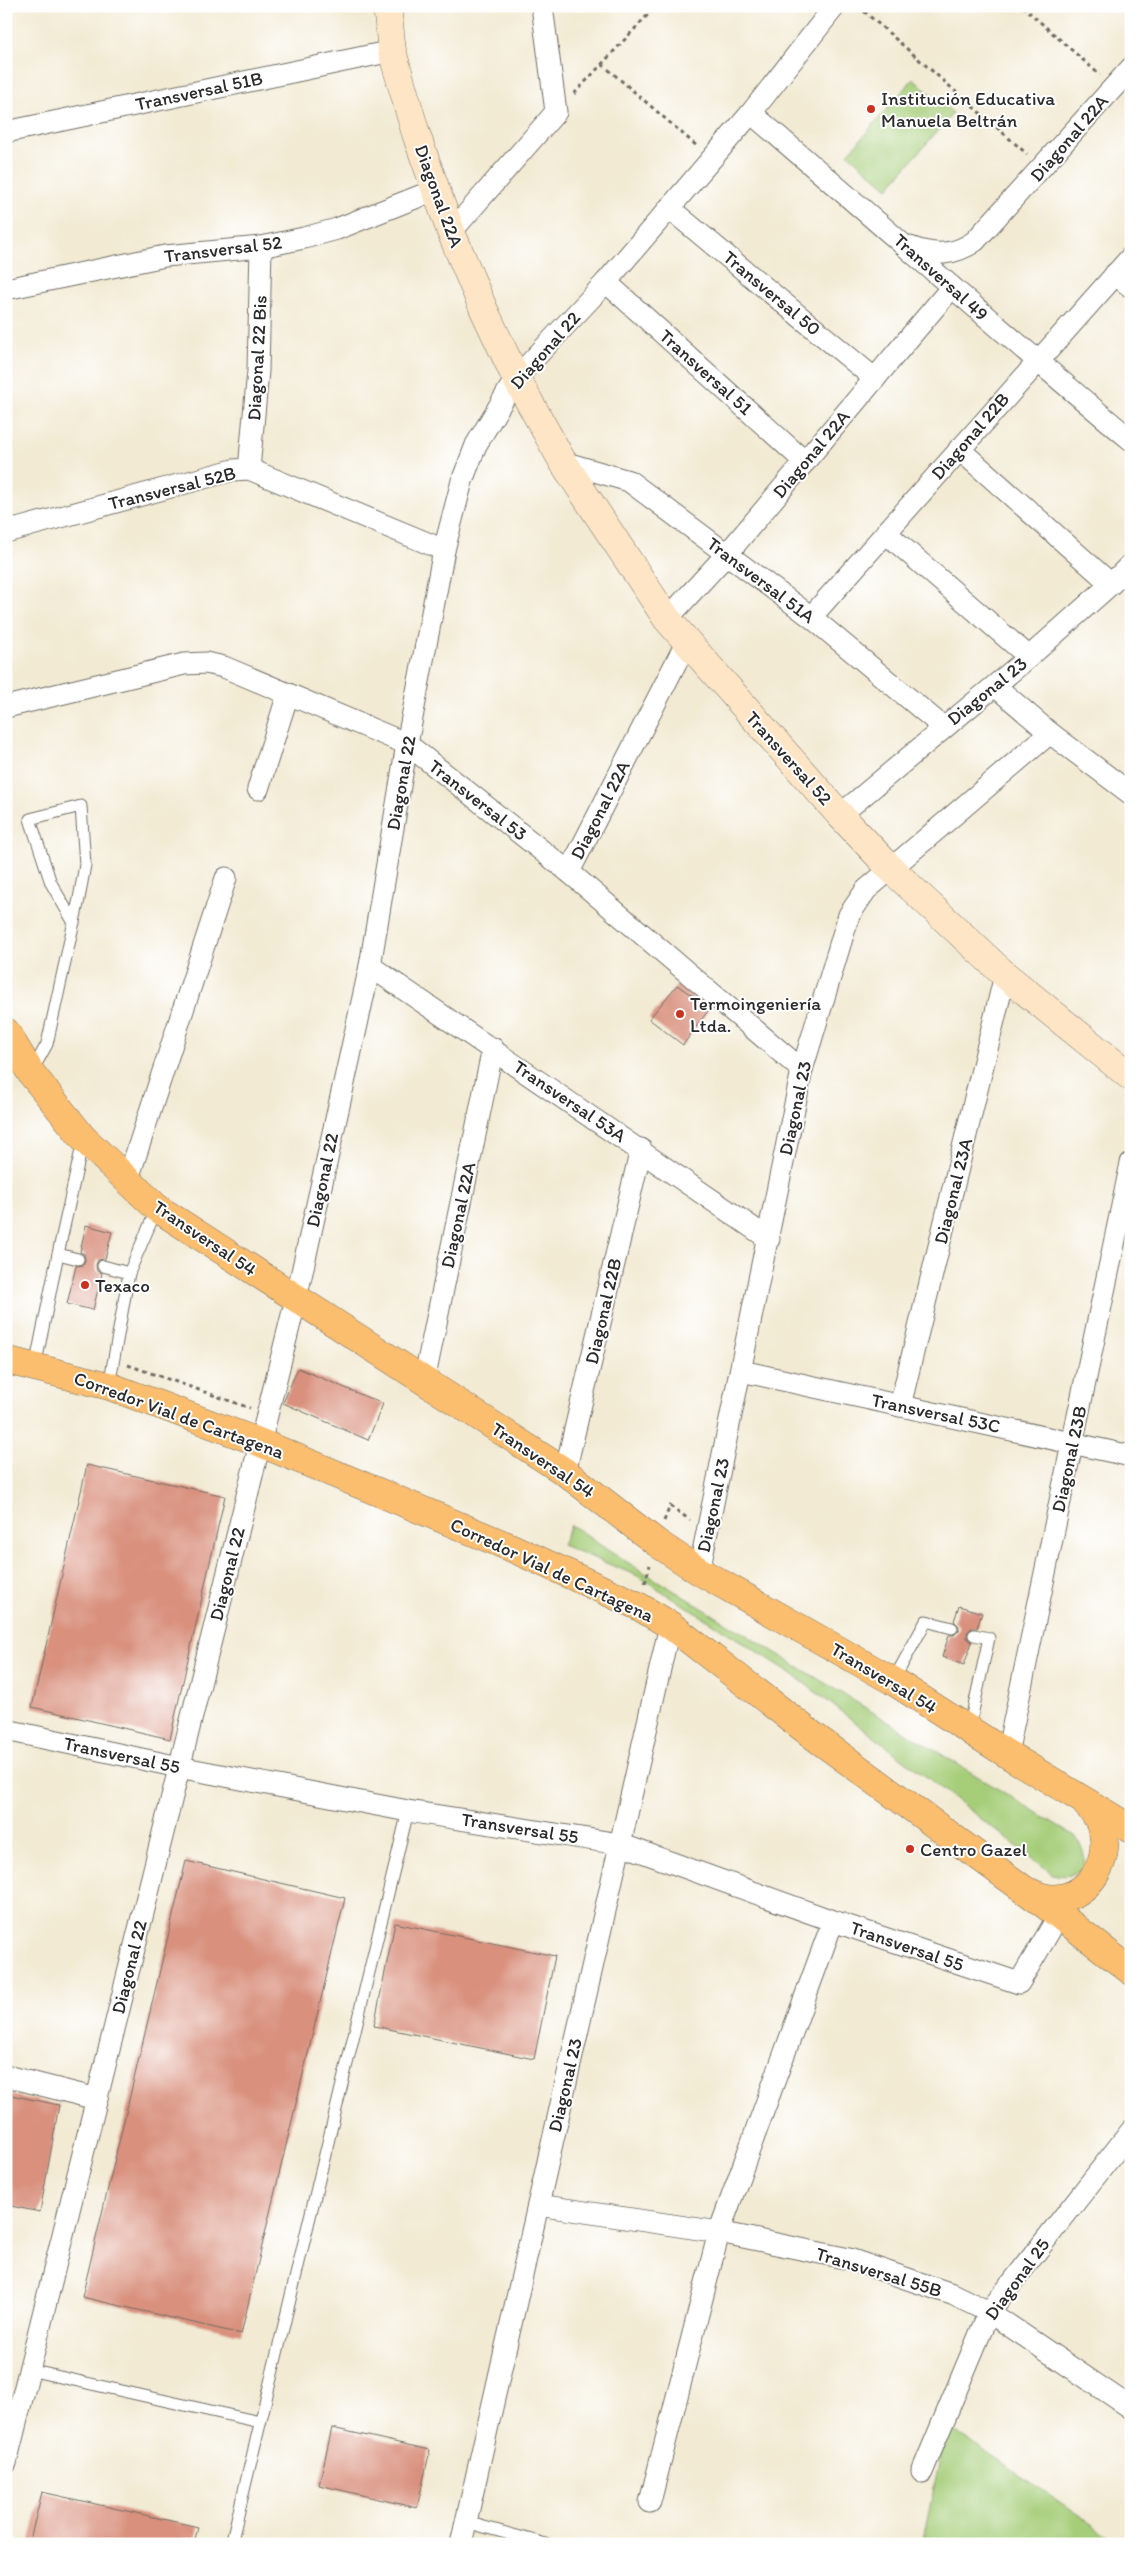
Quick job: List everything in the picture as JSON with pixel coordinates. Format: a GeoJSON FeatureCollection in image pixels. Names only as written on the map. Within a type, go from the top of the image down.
{"type":"FeatureCollection","features":[{"type":"Feature","properties":{"kind":"main road","name":"Transversal 54"},"geometry":{"type":"LineString","coordinates":[[6,1032],[31,1073],[84,1138],[127,1182],[157,1208],[565,1472],[657,1544],[699,1571],[893,1681],[1007,1754],[1130,1827]]}},
{"type":"Feature","properties":{"kind":"main road","name":"Corredor Vial de Cartagena"},"geometry":{"type":"LineString","coordinates":[[6,1360],[109,1386],[261,1443],[512,1548],[638,1606],[670,1626],[815,1737],[1059,1915],[1131,1972]]}},
{"type":"Feature","properties":{"kind":"main road"},"geometry":{"type":"LineString","coordinates":[[1020,1886],[1038,1896],[1051,1898],[1076,1892],[1095,1876],[1103,1861],[1105,1845],[1103,1828],[1095,1812],[1082,1799]]}},
{"type":"Feature","properties":{"kind":"street","name":"Diagonal 22A"},"geometry":{"type":"LineString","coordinates":[[387,6],[392,51],[435,190],[450,232],[516,378]]}},
{"type":"Feature","properties":{"kind":"street"},"geometry":{"type":"LineString","coordinates":[[450,232],[556,112],[542,6]]}},
{"type":"Feature","properties":{"kind":"street","name":"Diagonal 22"},"geometry":{"type":"LineString","coordinates":[[6,2462],[296,1299],[370,966],[407,744],[444,550],[462,481],[476,445],[516,378],[606,282],[712,159],[836,6]]}},
{"type":"Feature","properties":{"kind":"street","name":"Transversal 51B"},"geometry":{"type":"LineString","coordinates":[[6,132],[392,51]]}},
{"type":"Feature","properties":{"kind":"street","name":"Diagonal 22A"},"geometry":{"type":"LineString","coordinates":[[905,245],[937,254],[954,253],[964,249],[984,233],[1131,68]]}},
{"type":"Feature","properties":{"kind":"street","name":"Transversal 49"},"geometry":{"type":"LineString","coordinates":[[751,113],[905,245],[1036,361],[1131,440]]}},
{"type":"Feature","properties":{"kind":"street","name":"Transversal 52"},"geometry":{"type":"LineString","coordinates":[[6,289],[165,256],[261,247],[337,229],[435,190]]}},
{"type":"Feature","properties":{"kind":"street","name":"Transversal 50"},"geometry":{"type":"LineString","coordinates":[[669,208],[875,379]]}},
{"type":"Feature","properties":{"kind":"street","name":"Diagonal 22 Bis"},"geometry":{"type":"LineString","coordinates":[[249,469],[258,371],[261,247]]}},
{"type":"Feature","properties":{"kind":"street","name":"Diagonal 22B"},"geometry":{"type":"LineString","coordinates":[[812,617],[1036,361],[1123,280],[1131,257]]}},
{"type":"Feature","properties":{"kind":"street","name":"Transversal 51"},"geometry":{"type":"LineString","coordinates":[[606,282],[805,462]]}},
{"type":"Feature","properties":{"kind":"street","name":"Diagonal 22A"},"geometry":{"type":"LineString","coordinates":[[667,619],[727,554],[952,287]]}},
{"type":"Feature","properties":{"kind":"street","name":"Transversal 52"},"geometry":{"type":"LineString","coordinates":[[516,378],[563,462],[667,619],[686,643],[840,815],[892,870],[1005,975],[1131,1077]]}},
{"type":"Feature","properties":{"kind":"street"},"geometry":{"type":"LineString","coordinates":[[959,449],[1111,584]]}},
{"type":"Feature","properties":{"kind":"street","name":"Transversal 51A"},"geometry":{"type":"LineString","coordinates":[[563,462],[629,481],[812,617],[943,727]]}},
{"type":"Feature","properties":{"kind":"street","name":"Transversal 52B"},"geometry":{"type":"LineString","coordinates":[[6,532],[233,470],[249,469],[444,550]]}},
{"type":"Feature","properties":{"kind":"street"},"geometry":{"type":"LineString","coordinates":[[886,533],[1029,657]]}},
{"type":"Feature","properties":{"kind":"street","name":"Diagonal 23"},"geometry":{"type":"LineString","coordinates":[[840,815],[1029,657],[1131,564]]}},
{"type":"Feature","properties":{"kind":"street","name":"Diagonal 22A"},"geometry":{"type":"LineString","coordinates":[[569,872],[686,643]]}},
{"type":"Feature","properties":{"kind":"street","name":"Transversal 53"},"geometry":{"type":"LineString","coordinates":[[6,707],[184,664],[206,663],[224,666],[407,744],[569,872],[802,1070]]}},
{"type":"Feature","properties":{"kind":"street"},"geometry":{"type":"LineString","coordinates":[[995,686],[1050,733],[1131,794]]}},
{"type":"Feature","properties":{"kind":"street"},"geometry":{"type":"LineString","coordinates":[[258,789],[288,694]]}},
{"type":"Feature","properties":{"kind":"street","name":"Diagonal 23"},"geometry":{"type":"LineString","coordinates":[[699,1571],[742,1371],[802,1070],[850,914],[866,890],[892,870],[1050,733]]}},
{"type":"Feature","properties":{"kind":"street"},"geometry":{"type":"LineString","coordinates":[[127,1182],[226,878]]}},
{"type":"Feature","properties":{"kind":"street","name":"Transversal 53A"},"geometry":{"type":"LineString","coordinates":[[370,966],[641,1149],[769,1239]]}},
{"type":"Feature","properties":{"kind":"street","name":"Diagonal 23A"},"geometry":{"type":"LineString","coordinates":[[900,1406],[1005,975]]}},
{"type":"Feature","properties":{"kind":"street","name":"Diagonal 22A"},"geometry":{"type":"LineString","coordinates":[[424,1381],[493,1048]]}},
{"type":"Feature","properties":{"kind":"street","name":"Diagonal 22B"},"geometry":{"type":"LineString","coordinates":[[565,1472],[641,1149]]}},
{"type":"Feature","properties":{"kind":"street","name":"Diagonal 23B"},"geometry":{"type":"LineString","coordinates":[[1007,1754],[1131,1163]]}},
{"type":"Feature","properties":{"kind":"street","name":"Transversal 53C"},"geometry":{"type":"LineString","coordinates":[[742,1371],[1131,1456]]}},
{"type":"Feature","properties":{"kind":"street","name":"Diagonal 23"},"geometry":{"type":"LineString","coordinates":[[461,2544],[670,1626]]}},
{"type":"Feature","properties":{"kind":"street","name":"Transversal 55"},"geometry":{"type":"LineString","coordinates":[[6,1730],[179,1767],[408,1811],[620,1844],[833,1921],[1019,1983],[1059,1915]]}},
{"type":"Feature","properties":{"kind":"street"},"geometry":{"type":"LineString","coordinates":[[650,2502],[719,2232],[833,1921]]}},
{"type":"Feature","properties":{"kind":"street"},"geometry":{"type":"LineString","coordinates":[[6,2076],[97,2099]]}},
{"type":"Feature","properties":{"kind":"street","name":"Diagonal 25"},"geometry":{"type":"LineString","coordinates":[[922,2472],[989,2312],[1131,2131]]}},
{"type":"Feature","properties":{"kind":"street","name":"Transversal 55B"},"geometry":{"type":"LineString","coordinates":[[538,2205],[719,2232],[849,2260],[952,2294],[989,2312],[1131,2408]]}},
{"type":"Feature","properties":{"kind":"lane"},"geometry":{"type":"LineString","coordinates":[[31,1073],[47,1044],[74,923],[85,865],[82,806],[30,819],[52,883],[74,923]]}},
{"type":"Feature","properties":{"kind":"lane"},"geometry":{"type":"LineString","coordinates":[[35,1367],[84,1138]]}},
{"type":"Feature","properties":{"kind":"lane"},"geometry":{"type":"LineString","coordinates":[[109,1386],[129,1273],[157,1208]]}},
{"type":"Feature","properties":{"kind":"lane"},"geometry":{"type":"LineString","coordinates":[[58,1254],[78,1259]]}},
{"type":"Feature","properties":{"kind":"lane"},"geometry":{"type":"LineString","coordinates":[[103,1266],[129,1273]]}},
{"type":"Feature","properties":{"kind":"lane"},"geometry":{"type":"LineString","coordinates":[[893,1681],[926,1621],[952,1628]]}},
{"type":"Feature","properties":{"kind":"lane"},"geometry":{"type":"LineString","coordinates":[[969,1730],[989,1638],[974,1635]]}},
{"type":"Feature","properties":{"kind":"lane"},"geometry":{"type":"LineString","coordinates":[[231,2544],[408,1811]]}},
{"type":"Feature","properties":{"kind":"lane"},"geometry":{"type":"LineString","coordinates":[[29,2370],[260,2422]]}},
{"type":"Feature","properties":{"kind":"lane"},"geometry":{"type":"LineString","coordinates":[[466,2522],[546,2544]]}},
{"type":"Feature","properties":{"kind":"path"},"geometry":{"type":"LineString","coordinates":[[556,112],[656,6]]}},
{"type":"Feature","properties":{"kind":"path"},"geometry":{"type":"LineString","coordinates":[[858,6],[1043,168]]}},
{"type":"Feature","properties":{"kind":"path"},"geometry":{"type":"LineString","coordinates":[[1022,6],[1114,87]]}},
{"type":"Feature","properties":{"kind":"path"},"geometry":{"type":"LineString","coordinates":[[602,64],[712,159]]}},
{"type":"Feature","properties":{"kind":"green space"},"geometry":{"type":"Polygon","coordinates":[[[913,79],[953,113],[888,188],[848,154],[913,79]]]}},
{"type":"Feature","properties":{"kind":"green space"},"geometry":{"type":"Polygon","coordinates":[[[571,1525],[609,1551],[1075,1836],[1084,1853],[1082,1867],[1072,1875],[1053,1874],[791,1673],[638,1576],[562,1545],[571,1525]]]}},
{"type":"Feature","properties":{"kind":"green space"},"geometry":{"type":"Polygon","coordinates":[[[947,2426],[1121,2544],[922,2544],[947,2426]]]}},
{"type":"Feature","properties":{"kind":"building","name":"Termoingeniería Ltda."},"geometry":{"type":"Polygon","coordinates":[[[677,985],[710,1008],[683,1045],[649,1019],[677,985]]]}},
{"type":"Feature","properties":{"kind":"building","name":"Texaco"},"geometry":{"type":"Polygon","coordinates":[[[86,1225],[112,1232],[105,1259],[98,1260],[96,1265],[97,1271],[102,1273],[93,1310],[67,1304],[76,1266],[83,1265],[85,1260],[84,1254],[80,1252],[86,1225]]]}},
{"type":"Feature","properties":{"kind":"building"},"geometry":{"type":"Polygon","coordinates":[[[298,1368],[383,1404],[368,1440],[283,1403],[298,1368]]]}},
{"type":"Feature","properties":{"kind":"building"},"geometry":{"type":"Polygon","coordinates":[[[87,1465],[225,1496],[170,1739],[32,1707],[87,1465]]]}},
{"type":"Feature","properties":{"kind":"building"},"geometry":{"type":"Polygon","coordinates":[[[959,1606],[982,1613],[977,1628],[971,1628],[967,1633],[967,1638],[972,1642],[964,1665],[942,1657],[949,1635],[954,1635],[959,1630],[959,1626],[954,1621],[959,1606]]]}},
{"type":"Feature","properties":{"kind":"building"},"geometry":{"type":"Polygon","coordinates":[[[186,1861],[345,1898],[241,2334],[82,2297],[186,1861]]]}},
{"type":"Feature","properties":{"kind":"building"},"geometry":{"type":"Polygon","coordinates":[[[395,1923],[555,1956],[534,2059],[374,2026],[395,1923]]]}},
{"type":"Feature","properties":{"kind":"building"},"geometry":{"type":"Polygon","coordinates":[[[6,2094],[59,2105],[40,2212],[6,2205],[6,2094]]]}},
{"type":"Feature","properties":{"kind":"building"},"geometry":{"type":"Polygon","coordinates":[[[332,2428],[430,2450],[417,2508],[319,2485],[332,2428]]]}},
{"type":"Feature","properties":{"kind":"building"},"geometry":{"type":"Polygon","coordinates":[[[42,2492],[198,2527],[194,2544],[29,2544],[42,2492]]]}},
{"type":"Feature","properties":{"kind":"place","name":"Institución Educativa Manuela Beltrán"},"geometry":{"type":"Point","coordinates":[871,109]}},
{"type":"Feature","properties":{"kind":"place","name":"Termoingeniería Ltda."},"geometry":{"type":"Point","coordinates":[680,1014]}},
{"type":"Feature","properties":{"kind":"place","name":"Texaco"},"geometry":{"type":"Point","coordinates":[85,1285]}},
{"type":"Feature","properties":{"kind":"place","name":"Centro Gazel"},"geometry":{"type":"Point","coordinates":[910,1849]}}]}
